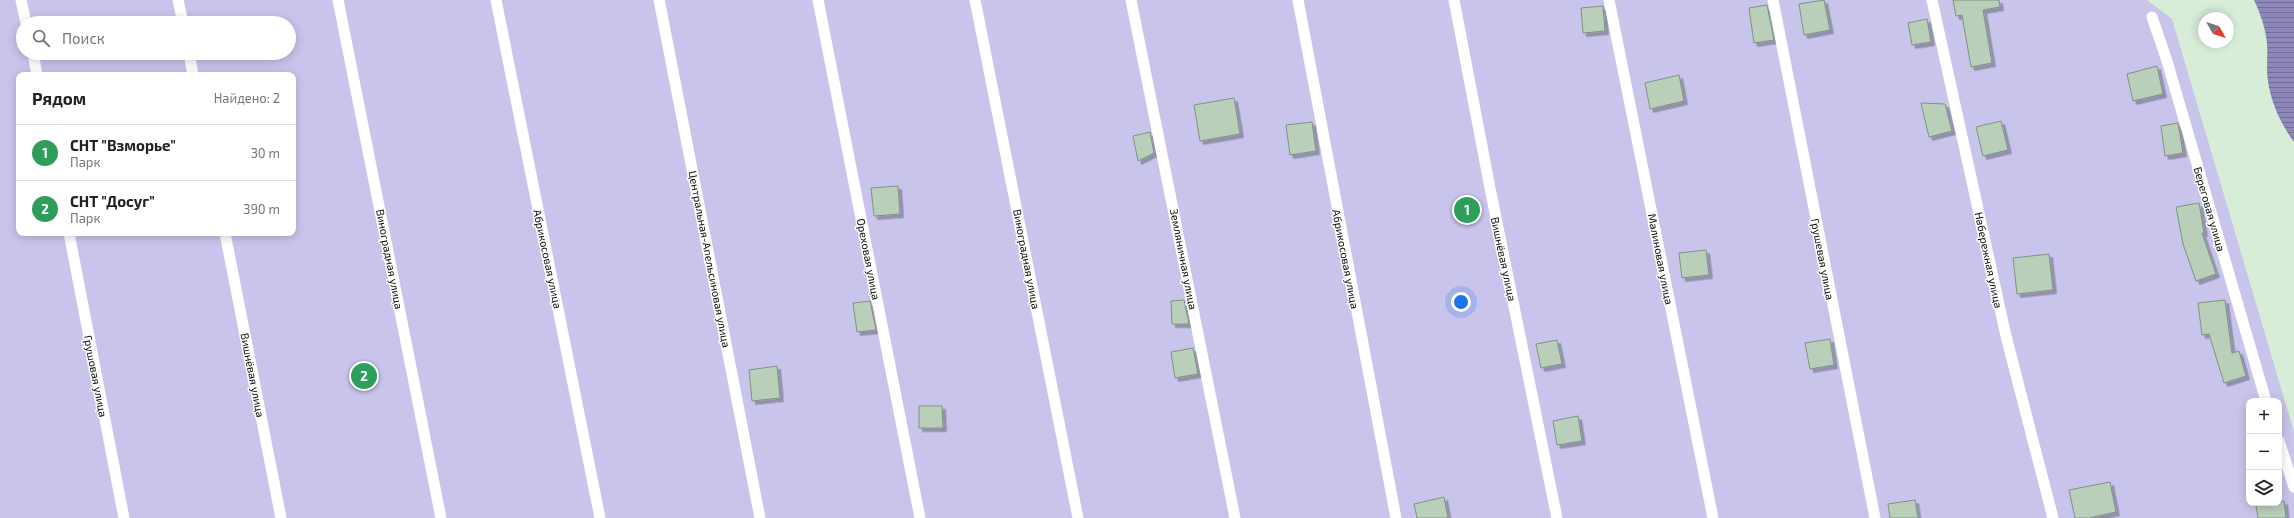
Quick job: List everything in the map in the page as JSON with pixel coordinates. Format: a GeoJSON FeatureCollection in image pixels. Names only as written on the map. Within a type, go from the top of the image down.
{"type":"FeatureCollection","features":[{"type":"Feature","properties":{"kind":"lane"},"geometry":{"type":"LineString","coordinates":[[21,0],[24,16]]}},
{"type":"Feature","properties":{"kind":"lane"},"geometry":{"type":"LineString","coordinates":[[178,0],[181,16]]}},
{"type":"Feature","properties":{"kind":"lane","name":"Виноградная улица"},"geometry":{"type":"LineString","coordinates":[[338,0],[441,518]]}},
{"type":"Feature","properties":{"kind":"lane","name":"Абрикосовая улица"},"geometry":{"type":"LineString","coordinates":[[496,0],[600,518]]}},
{"type":"Feature","properties":{"kind":"lane","name":"Центральная-Апельсиновая улица"},"geometry":{"type":"LineString","coordinates":[[659,0],[760,518]]}},
{"type":"Feature","properties":{"kind":"lane","name":"Ореховая улица"},"geometry":{"type":"LineString","coordinates":[[818,0],[920,518]]}},
{"type":"Feature","properties":{"kind":"lane","name":"Виноградная улица"},"geometry":{"type":"LineString","coordinates":[[975,0],[1078,518]]}},
{"type":"Feature","properties":{"kind":"lane","name":"Земляничная улица"},"geometry":{"type":"LineString","coordinates":[[1131,0],[1235,518]]}},
{"type":"Feature","properties":{"kind":"lane","name":"Абрикосовая улица"},"geometry":{"type":"LineString","coordinates":[[1298,0],[1396,518]]}},
{"type":"Feature","properties":{"kind":"lane","name":"Вишнёвая улица"},"geometry":{"type":"LineString","coordinates":[[1454,0],[1490,193],[1557,518]]}},
{"type":"Feature","properties":{"kind":"lane","name":"Малиновая улица"},"geometry":{"type":"LineString","coordinates":[[1609,0],[1713,518]]}},
{"type":"Feature","properties":{"kind":"lane","name":"Грушевая улица"},"geometry":{"type":"LineString","coordinates":[[1773,0],[1875,518]]}},
{"type":"Feature","properties":{"kind":"lane","name":"Набережная улица"},"geometry":{"type":"LineString","coordinates":[[1932,0],[2006,336],[2053,518]]}},
{"type":"Feature","properties":{"kind":"lane","name":"Береговая улица"},"geometry":{"type":"LineString","coordinates":[[2152,17],[2167,61],[2265,398]]}},
{"type":"Feature","properties":{"kind":"lane"},"geometry":{"type":"LineString","coordinates":[[35,60],[37,72]]}},
{"type":"Feature","properties":{"kind":"lane"},"geometry":{"type":"LineString","coordinates":[[190,60],[192,72]]}},
{"type":"Feature","properties":{"kind":"lane","name":"Грушовая улица"},"geometry":{"type":"LineString","coordinates":[[70,236],[124,518]]}},
{"type":"Feature","properties":{"kind":"lane","name":"Вишнёвая улица"},"geometry":{"type":"LineString","coordinates":[[226,236],[281,518]]}},
{"type":"Feature","properties":{"kind":"lane"},"geometry":{"type":"LineString","coordinates":[[2282,450],[2294,487]]}},
{"type":"Feature","properties":{"kind":"shaded area"},"geometry":{"type":"Polygon","coordinates":[[[0,0],[656,0],[755,518],[0,518],[0,0]]]}},
{"type":"Feature","properties":{"kind":"shaded area"},"geometry":{"type":"Polygon","coordinates":[[[665,0],[2147,0],[2172,19],[2294,432],[2294,518],[765,518],[665,0]]]}},
{"type":"Feature","properties":{"kind":"shaded area"},"geometry":{"type":"Polygon","coordinates":[[[2254,0],[2294,0],[2294,142],[2281,121],[2269,89],[2267,76],[2266,38],[2254,0]]]}},
{"type":"Feature","properties":{"kind":"building"},"geometry":{"type":"Polygon","coordinates":[[[1824,0],[1830,30],[1804,35],[1799,4],[1824,0]]]}},
{"type":"Feature","properties":{"kind":"building"},"geometry":{"type":"Polygon","coordinates":[[[1953,0],[1999,0],[2000,7],[1983,10],[1992,63],[1971,67],[1962,15],[1956,16],[1953,0]]]}},
{"type":"Feature","properties":{"kind":"building"},"geometry":{"type":"Polygon","coordinates":[[[1767,5],[1774,40],[1754,43],[1749,8],[1767,5]]]}},
{"type":"Feature","properties":{"kind":"building"},"geometry":{"type":"Polygon","coordinates":[[[1603,6],[1605,31],[1583,33],[1581,8],[1603,6]]]}},
{"type":"Feature","properties":{"kind":"building"},"geometry":{"type":"Polygon","coordinates":[[[1927,19],[1931,42],[1912,45],[1908,23],[1927,19]]]}},
{"type":"Feature","properties":{"kind":"building"},"geometry":{"type":"Polygon","coordinates":[[[2157,66],[2163,94],[2133,101],[2127,74],[2157,66]]]}},
{"type":"Feature","properties":{"kind":"building"},"geometry":{"type":"Polygon","coordinates":[[[1679,75],[1684,101],[1650,109],[1645,83],[1679,75]]]}},
{"type":"Feature","properties":{"kind":"building"},"geometry":{"type":"Polygon","coordinates":[[[1234,98],[1240,134],[1200,141],[1194,105],[1234,98]]]}},
{"type":"Feature","properties":{"kind":"building"},"geometry":{"type":"Polygon","coordinates":[[[1921,103],[1945,104],[1952,131],[1929,137],[1921,103]]]}},
{"type":"Feature","properties":{"kind":"building"},"geometry":{"type":"Polygon","coordinates":[[[2001,121],[2008,150],[1983,156],[1976,127],[2001,121]]]}},
{"type":"Feature","properties":{"kind":"building"},"geometry":{"type":"Polygon","coordinates":[[[1312,122],[1316,151],[1290,155],[1286,125],[1312,122]]]}},
{"type":"Feature","properties":{"kind":"building"},"geometry":{"type":"Polygon","coordinates":[[[2178,123],[2183,153],[2165,156],[2161,126],[2178,123]]]}},
{"type":"Feature","properties":{"kind":"building"},"geometry":{"type":"Polygon","coordinates":[[[1150,132],[1154,153],[1138,161],[1133,136],[1150,132]]]}},
{"type":"Feature","properties":{"kind":"building"},"geometry":{"type":"Polygon","coordinates":[[[898,186],[900,214],[874,216],[871,188],[898,186]]]}},
{"type":"Feature","properties":{"kind":"building"},"geometry":{"type":"Polygon","coordinates":[[[2199,203],[2204,233],[2202,233],[2216,274],[2196,281],[2183,244],[2176,207],[2199,203]]]}},
{"type":"Feature","properties":{"kind":"building"},"geometry":{"type":"Polygon","coordinates":[[[1706,250],[1709,275],[1682,278],[1679,253],[1706,250]]]}},
{"type":"Feature","properties":{"kind":"building"},"geometry":{"type":"Polygon","coordinates":[[[2049,254],[2053,290],[2017,294],[2013,258],[2049,254]]]}},
{"type":"Feature","properties":{"kind":"building"},"geometry":{"type":"Polygon","coordinates":[[[1184,300],[1189,324],[1172,324],[1171,301],[1184,300]]]}},
{"type":"Feature","properties":{"kind":"building"},"geometry":{"type":"Polygon","coordinates":[[[2225,300],[2232,353],[2239,351],[2246,376],[2224,383],[2209,334],[2202,335],[2198,303],[2225,300]]]}},
{"type":"Feature","properties":{"kind":"building"},"geometry":{"type":"Polygon","coordinates":[[[870,301],[876,330],[857,332],[853,303],[870,301]]]}},
{"type":"Feature","properties":{"kind":"building"},"geometry":{"type":"Polygon","coordinates":[[[1830,339],[1834,365],[1810,369],[1805,343],[1830,339]]]}},
{"type":"Feature","properties":{"kind":"building"},"geometry":{"type":"Polygon","coordinates":[[[1557,340],[1562,364],[1541,368],[1536,344],[1557,340]]]}},
{"type":"Feature","properties":{"kind":"building"},"geometry":{"type":"Polygon","coordinates":[[[1193,348],[1198,374],[1175,378],[1171,352],[1193,348]]]}},
{"type":"Feature","properties":{"kind":"building"},"geometry":{"type":"Polygon","coordinates":[[[777,366],[780,398],[752,401],[749,370],[777,366]]]}},
{"type":"Feature","properties":{"kind":"building"},"geometry":{"type":"Polygon","coordinates":[[[919,406],[942,406],[943,428],[919,428],[919,406]]]}},
{"type":"Feature","properties":{"kind":"building"},"geometry":{"type":"Polygon","coordinates":[[[1578,416],[1582,441],[1557,445],[1553,421],[1578,416]]]}},
{"type":"Feature","properties":{"kind":"building"},"geometry":{"type":"Polygon","coordinates":[[[2110,482],[2116,512],[2089,518],[2075,518],[2069,490],[2110,482]]]}},
{"type":"Feature","properties":{"kind":"building"},"geometry":{"type":"Polygon","coordinates":[[[1444,497],[1448,518],[1417,518],[1414,504],[1444,497]]]}},
{"type":"Feature","properties":{"kind":"building"},"geometry":{"type":"Polygon","coordinates":[[[1915,500],[1918,518],[1890,518],[1888,504],[1915,500]]]}},
{"type":"Feature","properties":{"kind":"building"},"geometry":{"type":"Polygon","coordinates":[[[2282,501],[2284,501],[2286,518],[2258,518],[2256,506],[2282,506],[2282,501]]]}},
{"type":"Feature","properties":{"kind":"place","name":"СНТ \"Взморье\""},"geometry":{"type":"Point","coordinates":[1467,210]}},
{"type":"Feature","properties":{"kind":"place","name":"СНТ \"Досуг\""},"geometry":{"type":"Point","coordinates":[364,376]}}]}
